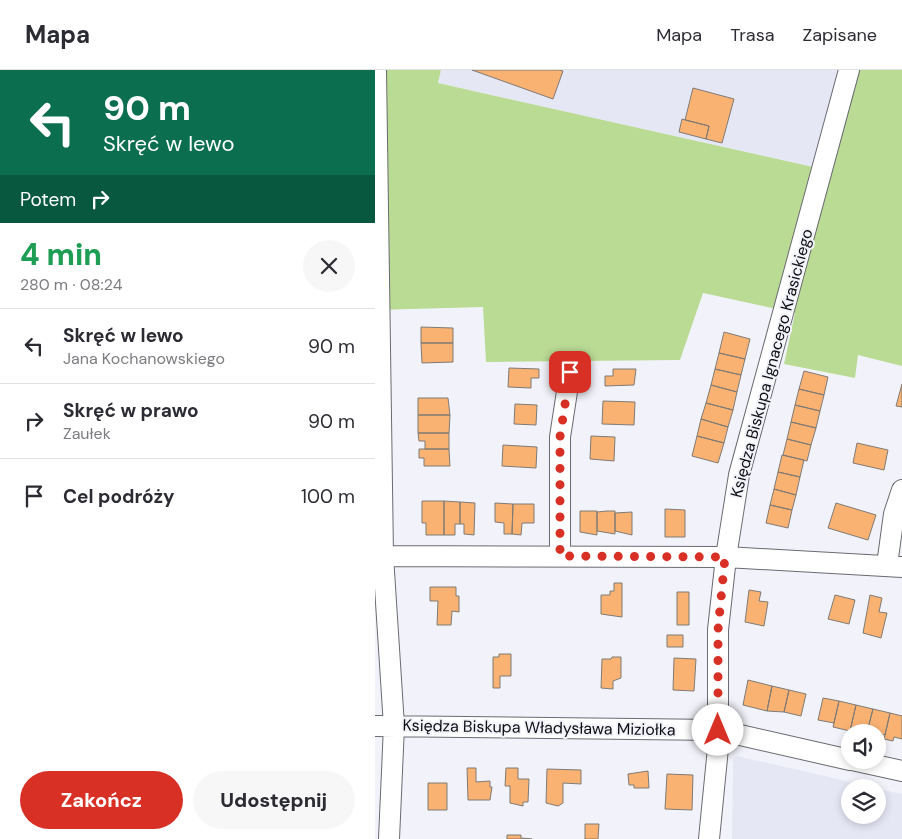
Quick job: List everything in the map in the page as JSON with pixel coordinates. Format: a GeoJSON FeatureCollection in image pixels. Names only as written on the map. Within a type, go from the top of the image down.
{"type":"FeatureCollection","features":[{"type":"Feature","properties":{"kind":"street"},"geometry":{"type":"LineString","coordinates":[[376,70],[379,556],[389,839]]}},
{"type":"Feature","properties":{"kind":"street","name":"Księdza Biskupa Ignacego Krasickiego"},"geometry":{"type":"LineString","coordinates":[[709,839],[718,730],[718,630],[725,557],[739,475],[849,70]]}},
{"type":"Feature","properties":{"kind":"street"},"geometry":{"type":"LineString","coordinates":[[560,556],[560,437],[570,372]]}},
{"type":"Feature","properties":{"kind":"street"},"geometry":{"type":"LineString","coordinates":[[379,556],[725,557],[895,566],[894,514],[902,490]]}},
{"type":"Feature","properties":{"kind":"street","name":"Księdza Biskupa Władysława Miziołka"},"geometry":{"type":"LineString","coordinates":[[384,726],[718,730],[841,758]]}},
{"type":"Feature","properties":{"kind":"street","name":"Księdza Biskupa Władysława Miziołka"},"geometry":{"type":"LineString","coordinates":[[886,768],[902,771]]}},
{"type":"Feature","properties":{"kind":"shaded area"},"geometry":{"type":"Polygon","coordinates":[[[441,70],[849,70],[823,169],[438,83],[441,70]]]}},
{"type":"Feature","properties":{"kind":"shaded area"},"geometry":{"type":"Polygon","coordinates":[[[737,756],[841,780],[841,824],[886,824],[886,791],[902,794],[902,839],[732,839],[733,759],[737,756]]]}},
{"type":"Feature","properties":{"kind":"green space"},"geometry":{"type":"Polygon","coordinates":[[[375,70],[441,70],[438,83],[822,169],[849,70],[902,70],[902,366],[858,355],[855,378],[784,364],[795,313],[703,293],[680,360],[486,362],[483,307],[375,310],[375,70]]]}},
{"type":"Feature","properties":{"kind":"building"},"geometry":{"type":"Polygon","coordinates":[[[472,70],[559,70],[563,71],[553,99],[472,70]]]}},
{"type":"Feature","properties":{"kind":"building"},"geometry":{"type":"Polygon","coordinates":[[[693,88],[734,99],[722,143],[706,139],[709,126],[685,120],[693,88]]]}},
{"type":"Feature","properties":{"kind":"building"},"geometry":{"type":"Polygon","coordinates":[[[682,119],[709,126],[706,139],[679,132],[682,119]]]}},
{"type":"Feature","properties":{"kind":"building"},"geometry":{"type":"Polygon","coordinates":[[[421,327],[453,328],[453,343],[421,343],[421,327]]]}},
{"type":"Feature","properties":{"kind":"building"},"geometry":{"type":"Polygon","coordinates":[[[724,332],[750,339],[745,359],[719,353],[724,332]]]}},
{"type":"Feature","properties":{"kind":"building"},"geometry":{"type":"Polygon","coordinates":[[[421,343],[453,343],[453,362],[422,363],[421,343]]]}},
{"type":"Feature","properties":{"kind":"building"},"geometry":{"type":"Polygon","coordinates":[[[719,353],[745,359],[741,375],[715,369],[719,353]]]}},
{"type":"Feature","properties":{"kind":"building"},"geometry":{"type":"Polygon","coordinates":[[[509,368],[539,369],[539,378],[531,378],[531,388],[508,387],[509,368]]]}},
{"type":"Feature","properties":{"kind":"building"},"geometry":{"type":"Polygon","coordinates":[[[613,369],[636,369],[634,385],[605,386],[605,376],[613,376],[613,369]]]}},
{"type":"Feature","properties":{"kind":"building"},"geometry":{"type":"Polygon","coordinates":[[[715,369],[741,375],[737,392],[711,385],[715,369]]]}},
{"type":"Feature","properties":{"kind":"building"},"geometry":{"type":"Polygon","coordinates":[[[804,371],[828,377],[824,395],[799,389],[804,371]]]}},
{"type":"Feature","properties":{"kind":"building"},"geometry":{"type":"Polygon","coordinates":[[[902,384],[902,407],[896,406],[902,384]]]}},
{"type":"Feature","properties":{"kind":"building"},"geometry":{"type":"Polygon","coordinates":[[[711,385],[737,392],[733,410],[706,403],[711,385]]]}},
{"type":"Feature","properties":{"kind":"building"},"geometry":{"type":"Polygon","coordinates":[[[799,389],[824,395],[820,411],[795,405],[799,389]]]}},
{"type":"Feature","properties":{"kind":"building"},"geometry":{"type":"Polygon","coordinates":[[[418,398],[448,398],[450,415],[418,415],[418,398]]]}},
{"type":"Feature","properties":{"kind":"building"},"geometry":{"type":"Polygon","coordinates":[[[603,401],[635,402],[634,425],[602,424],[603,401]]]}},
{"type":"Feature","properties":{"kind":"building"},"geometry":{"type":"Polygon","coordinates":[[[706,403],[733,410],[728,427],[701,419],[706,403]]]}},
{"type":"Feature","properties":{"kind":"building"},"geometry":{"type":"Polygon","coordinates":[[[515,404],[537,405],[536,425],[514,424],[515,404]]]}},
{"type":"Feature","properties":{"kind":"building"},"geometry":{"type":"Polygon","coordinates":[[[795,405],[820,411],[816,428],[791,422],[795,405]]]}},
{"type":"Feature","properties":{"kind":"building"},"geometry":{"type":"Polygon","coordinates":[[[418,415],[450,415],[449,433],[418,433],[418,415]]]}},
{"type":"Feature","properties":{"kind":"building"},"geometry":{"type":"Polygon","coordinates":[[[701,419],[728,427],[724,443],[697,436],[701,419]]]}},
{"type":"Feature","properties":{"kind":"building"},"geometry":{"type":"Polygon","coordinates":[[[791,422],[816,428],[811,445],[787,439],[791,422]]]}},
{"type":"Feature","properties":{"kind":"building"},"geometry":{"type":"Polygon","coordinates":[[[418,433],[449,433],[449,449],[425,449],[425,441],[419,441],[418,433]]]}},
{"type":"Feature","properties":{"kind":"building"},"geometry":{"type":"Polygon","coordinates":[[[591,436],[615,437],[614,461],[590,459],[591,436]]]}},
{"type":"Feature","properties":{"kind":"building"},"geometry":{"type":"Polygon","coordinates":[[[697,436],[724,443],[718,463],[692,456],[697,436]]]}},
{"type":"Feature","properties":{"kind":"building"},"geometry":{"type":"Polygon","coordinates":[[[787,439],[811,445],[807,461],[783,455],[787,439]]]}},
{"type":"Feature","properties":{"kind":"building"},"geometry":{"type":"Polygon","coordinates":[[[857,443],[888,450],[884,470],[853,463],[857,443]]]}},
{"type":"Feature","properties":{"kind":"building"},"geometry":{"type":"Polygon","coordinates":[[[503,445],[537,447],[536,468],[502,466],[503,445]]]}},
{"type":"Feature","properties":{"kind":"building"},"geometry":{"type":"Polygon","coordinates":[[[419,449],[449,449],[450,466],[424,466],[424,458],[419,458],[419,449]]]}},
{"type":"Feature","properties":{"kind":"building"},"geometry":{"type":"Polygon","coordinates":[[[782,455],[804,460],[800,477],[778,472],[782,455]]]}},
{"type":"Feature","properties":{"kind":"building"},"geometry":{"type":"Polygon","coordinates":[[[778,472],[800,477],[796,495],[774,489],[778,472]]]}},
{"type":"Feature","properties":{"kind":"building"},"geometry":{"type":"Polygon","coordinates":[[[774,489],[796,495],[792,510],[770,505],[774,489]]]}},
{"type":"Feature","properties":{"kind":"building"},"geometry":{"type":"Polygon","coordinates":[[[422,501],[444,501],[444,535],[426,535],[426,523],[422,523],[422,501]]]}},
{"type":"Feature","properties":{"kind":"building"},"geometry":{"type":"Polygon","coordinates":[[[444,501],[460,502],[460,524],[455,524],[455,535],[444,535],[444,501]]]}},
{"type":"Feature","properties":{"kind":"building"},"geometry":{"type":"Polygon","coordinates":[[[460,502],[475,503],[474,535],[464,534],[464,524],[460,524],[460,502]]]}},
{"type":"Feature","properties":{"kind":"building"},"geometry":{"type":"Polygon","coordinates":[[[495,503],[513,504],[512,534],[504,534],[504,523],[495,522],[495,503]]]}},
{"type":"Feature","properties":{"kind":"building"},"geometry":{"type":"Polygon","coordinates":[[[836,503],[876,515],[868,540],[828,528],[836,503]]]}},
{"type":"Feature","properties":{"kind":"building"},"geometry":{"type":"Polygon","coordinates":[[[513,504],[534,504],[534,523],[522,523],[521,535],[512,534],[513,504]]]}},
{"type":"Feature","properties":{"kind":"building"},"geometry":{"type":"Polygon","coordinates":[[[770,505],[792,510],[788,528],[766,523],[770,505]]]}},
{"type":"Feature","properties":{"kind":"building"},"geometry":{"type":"Polygon","coordinates":[[[665,509],[685,510],[685,537],[665,537],[665,509]]]}},
{"type":"Feature","properties":{"kind":"building"},"geometry":{"type":"Polygon","coordinates":[[[580,511],[597,511],[597,535],[580,532],[580,511]]]}},
{"type":"Feature","properties":{"kind":"building"},"geometry":{"type":"Polygon","coordinates":[[[615,511],[615,534],[597,531],[597,512],[615,511]]]}},
{"type":"Feature","properties":{"kind":"building"},"geometry":{"type":"Polygon","coordinates":[[[632,512],[632,535],[615,531],[615,513],[632,512]]]}},
{"type":"Feature","properties":{"kind":"building"},"geometry":{"type":"Polygon","coordinates":[[[614,583],[622,583],[622,617],[601,614],[601,595],[610,595],[610,591],[614,591],[614,583]]]}},
{"type":"Feature","properties":{"kind":"building"},"geometry":{"type":"Polygon","coordinates":[[[430,587],[456,587],[456,596],[459,596],[459,612],[452,611],[451,625],[437,625],[438,601],[430,601],[430,587]]]}},
{"type":"Feature","properties":{"kind":"building"},"geometry":{"type":"Polygon","coordinates":[[[749,590],[761,592],[759,601],[768,602],[764,626],[745,622],[749,590]]]}},
{"type":"Feature","properties":{"kind":"building"},"geometry":{"type":"Polygon","coordinates":[[[677,592],[689,592],[689,625],[677,625],[677,592]]]}},
{"type":"Feature","properties":{"kind":"building"},"geometry":{"type":"Polygon","coordinates":[[[835,595],[855,600],[849,624],[828,619],[835,595]]]}},
{"type":"Feature","properties":{"kind":"building"},"geometry":{"type":"Polygon","coordinates":[[[870,595],[882,598],[879,612],[887,613],[881,638],[863,633],[870,595]]]}},
{"type":"Feature","properties":{"kind":"building"},"geometry":{"type":"Polygon","coordinates":[[[667,635],[683,635],[683,647],[667,647],[667,635]]]}},
{"type":"Feature","properties":{"kind":"building"},"geometry":{"type":"Polygon","coordinates":[[[499,654],[511,654],[511,676],[500,676],[500,688],[493,688],[493,657],[499,657],[499,654]]]}},
{"type":"Feature","properties":{"kind":"building"},"geometry":{"type":"Polygon","coordinates":[[[612,657],[621,657],[621,678],[613,681],[613,689],[601,688],[602,659],[611,659],[612,657]]]}},
{"type":"Feature","properties":{"kind":"building"},"geometry":{"type":"Polygon","coordinates":[[[674,658],[696,659],[694,691],[673,690],[674,658]]]}},
{"type":"Feature","properties":{"kind":"building"},"geometry":{"type":"Polygon","coordinates":[[[748,680],[772,686],[767,711],[743,705],[748,680]]]}},
{"type":"Feature","properties":{"kind":"building"},"geometry":{"type":"Polygon","coordinates":[[[772,686],[789,690],[784,712],[767,711],[772,686]]]}},
{"type":"Feature","properties":{"kind":"building"},"geometry":{"type":"Polygon","coordinates":[[[789,690],[806,694],[801,716],[784,712],[789,690]]]}},
{"type":"Feature","properties":{"kind":"building"},"geometry":{"type":"Polygon","coordinates":[[[823,698],[839,701],[834,723],[818,720],[823,698]]]}},
{"type":"Feature","properties":{"kind":"building"},"geometry":{"type":"Polygon","coordinates":[[[839,701],[856,705],[852,724],[841,724],[841,729],[833,727],[839,701]]]}},
{"type":"Feature","properties":{"kind":"building"},"geometry":{"type":"Polygon","coordinates":[[[856,705],[873,709],[869,724],[852,724],[856,705]]]}},
{"type":"Feature","properties":{"kind":"building"},"geometry":{"type":"Polygon","coordinates":[[[873,709],[890,713],[886,731],[886,724],[869,724],[873,709]]]}},
{"type":"Feature","properties":{"kind":"building"},"geometry":{"type":"Polygon","coordinates":[[[890,713],[902,716],[902,739],[894,737],[893,741],[886,739],[890,713]]]}},
{"type":"Feature","properties":{"kind":"building"},"geometry":{"type":"Polygon","coordinates":[[[467,768],[476,768],[476,782],[490,781],[490,787],[492,787],[490,800],[468,800],[467,768]]]}},
{"type":"Feature","properties":{"kind":"building"},"geometry":{"type":"Polygon","coordinates":[[[506,768],[518,768],[518,779],[529,779],[528,802],[523,802],[523,806],[510,803],[510,786],[505,786],[506,768]]]}},
{"type":"Feature","properties":{"kind":"building"},"geometry":{"type":"Polygon","coordinates":[[[547,769],[581,770],[581,784],[563,783],[563,803],[558,806],[546,803],[547,769]]]}},
{"type":"Feature","properties":{"kind":"building"},"geometry":{"type":"Polygon","coordinates":[[[648,771],[649,788],[634,788],[634,785],[629,785],[628,774],[648,771]]]}},
{"type":"Feature","properties":{"kind":"building"},"geometry":{"type":"Polygon","coordinates":[[[667,774],[693,775],[692,810],[665,809],[667,774]]]}},
{"type":"Feature","properties":{"kind":"building"},"geometry":{"type":"Polygon","coordinates":[[[428,783],[447,783],[447,810],[428,810],[428,783]]]}},
{"type":"Feature","properties":{"kind":"building"},"geometry":{"type":"Polygon","coordinates":[[[585,824],[599,824],[598,839],[585,839],[585,824]]]}},
{"type":"Feature","properties":{"kind":"building"},"geometry":{"type":"Polygon","coordinates":[[[507,835],[521,835],[521,838],[532,839],[507,839],[507,835]]]}},
{"type":"Feature","properties":{"kind":"route"},"geometry":{"type":"LineString","coordinates":[[570,372],[560,437],[560,556],[725,557],[718,630],[718,730]]}}]}
